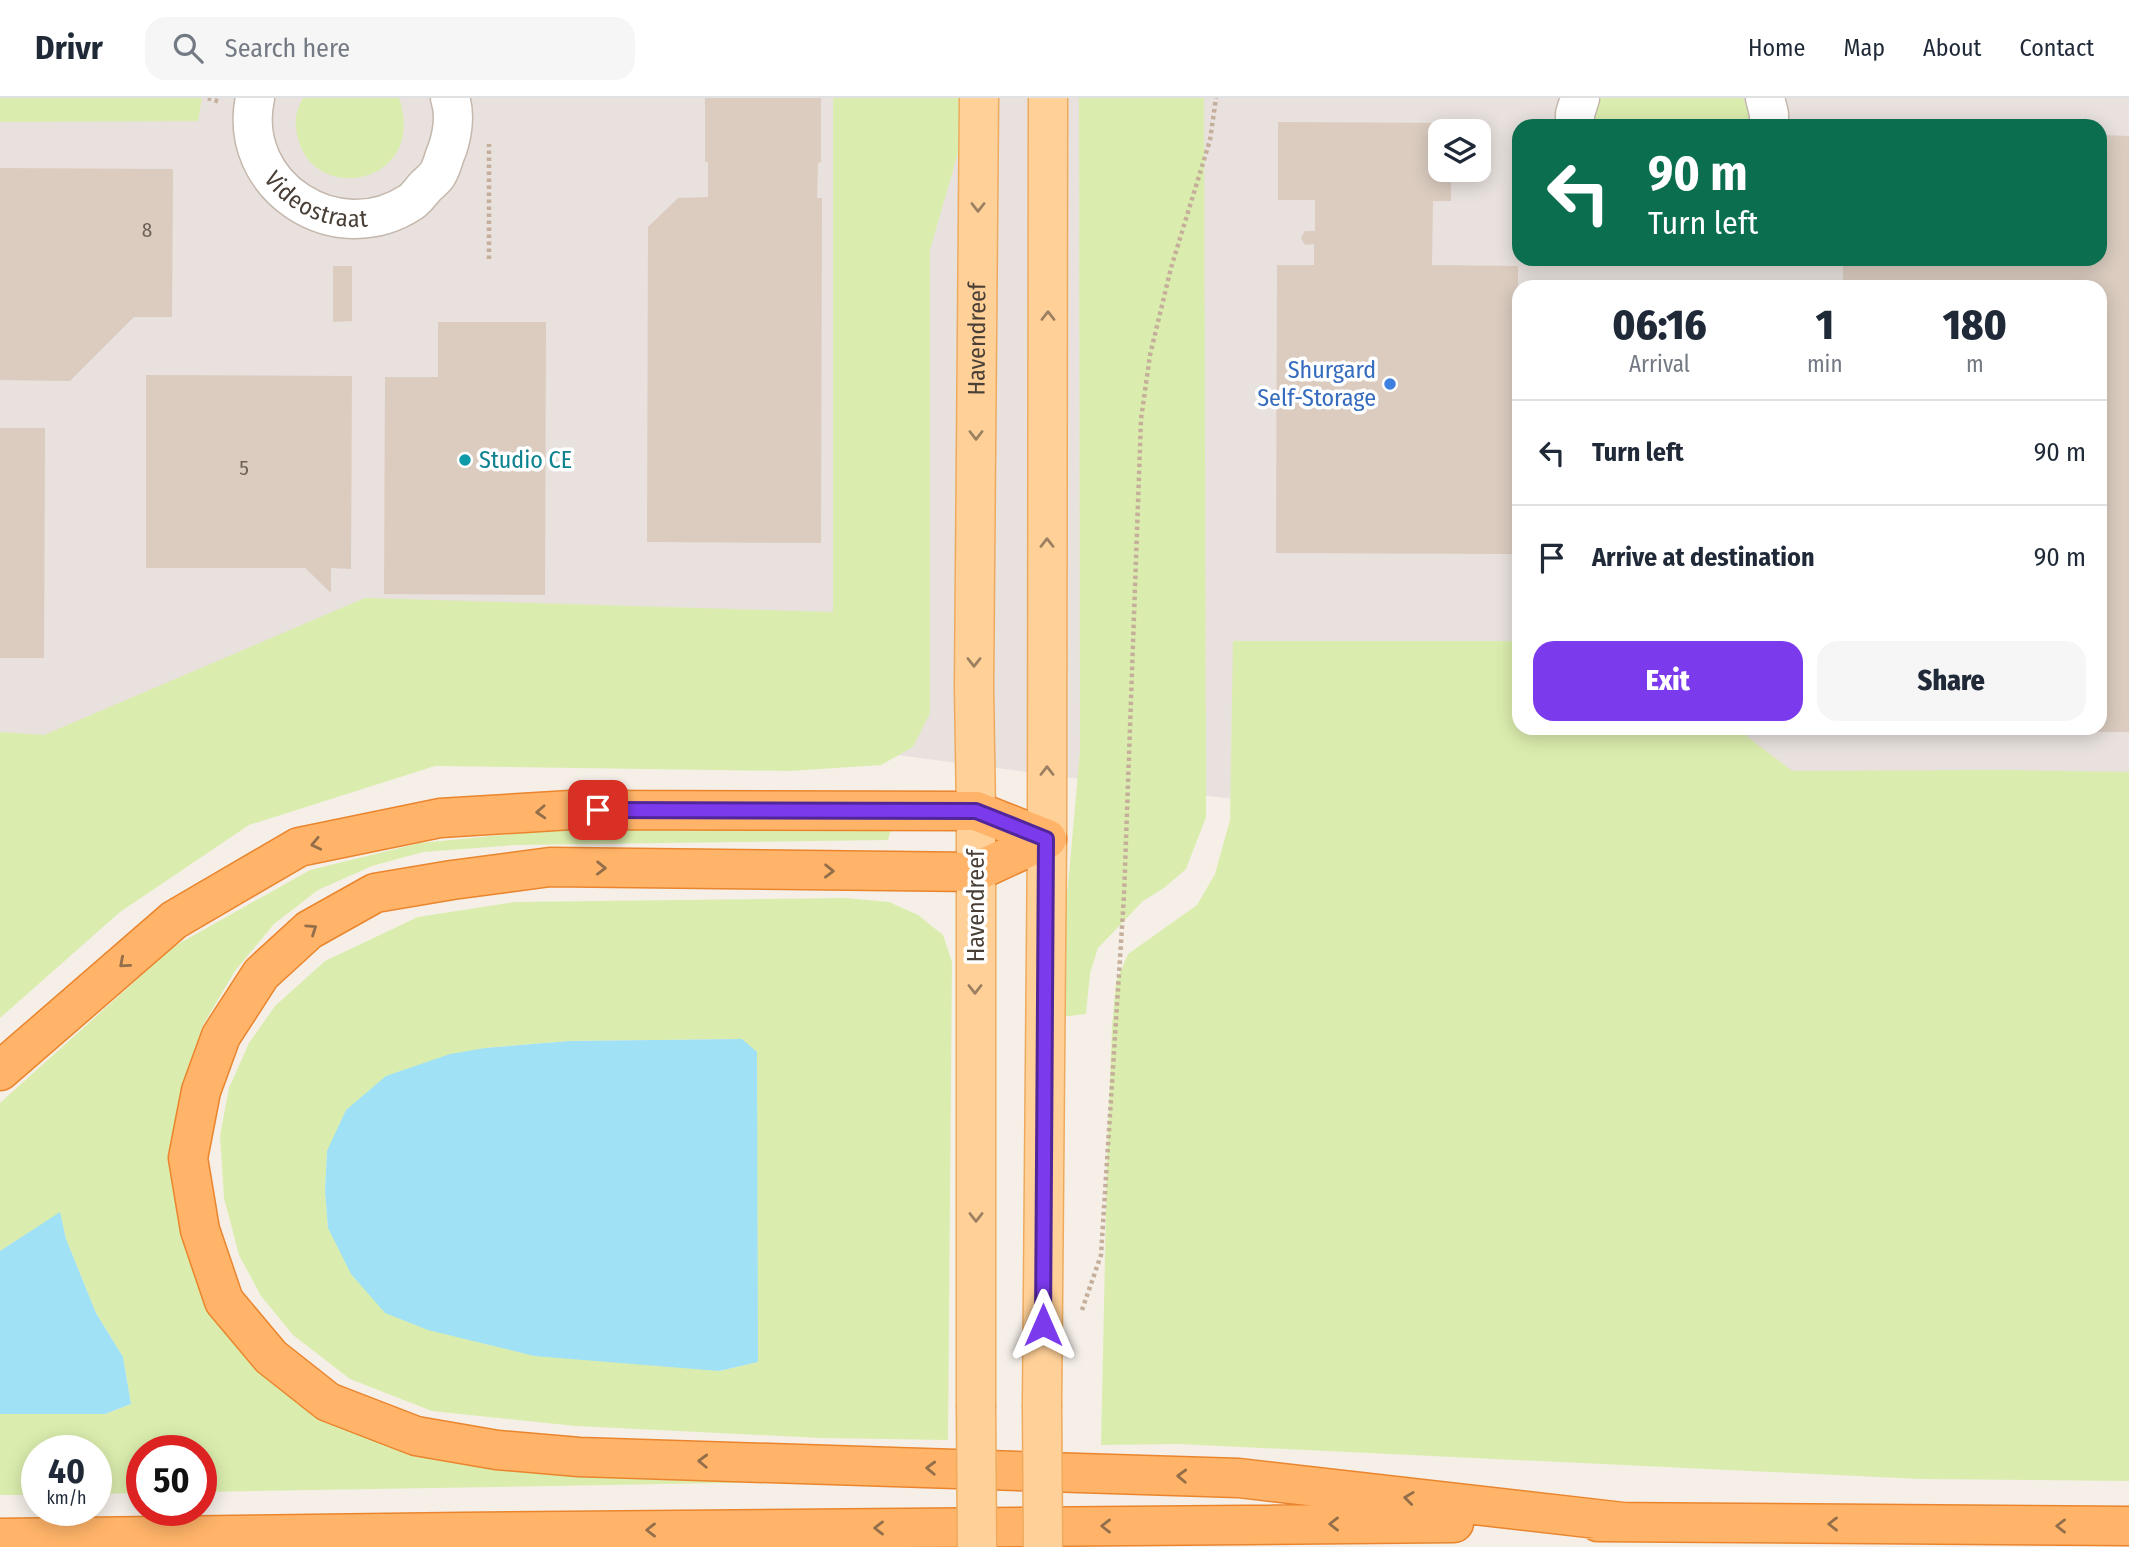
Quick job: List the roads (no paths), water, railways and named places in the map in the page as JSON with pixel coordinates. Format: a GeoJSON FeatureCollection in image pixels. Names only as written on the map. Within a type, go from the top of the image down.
{"type":"FeatureCollection","features":[{"type":"Feature","properties":{"kind":"highway"},"geometry":{"type":"LineString","coordinates":[[0,1071],[174,920],[299,847],[440,818],[571,810],[976,811],[1046,839]]}},
{"type":"Feature","properties":{"kind":"highway"},"geometry":{"type":"LineString","coordinates":[[1046,839],[975,872],[550,867],[375,893],[309,930],[261,974],[221,1036],[201,1091],[188,1158],[200,1230],[224,1301],[271,1357],[328,1402],[416,1436],[497,1450],[593,1457],[1239,1478],[1623,1522]]}},
{"type":"Feature","properties":{"kind":"highway"},"geometry":{"type":"LineString","coordinates":[[0,1538],[1623,1522],[2129,1526]]}},
{"type":"Feature","properties":{"kind":"main road","name":"Havendreef"},"geometry":{"type":"LineString","coordinates":[[977,1547],[974,687],[979,98]]}},
{"type":"Feature","properties":{"kind":"main road"},"geometry":{"type":"LineString","coordinates":[[1043,1547],[1048,98]]}},
{"type":"Feature","properties":{"kind":"street","name":"Videostraat"},"geometry":{"type":"LineString","coordinates":[[256,98],[253,131],[258,151],[273,179],[279,187],[308,209],[343,219],[379,216],[412,201],[437,174],[451,141],[453,105],[450,98]]}},
{"type":"Feature","properties":{"kind":"street"},"geometry":{"type":"LineString","coordinates":[[1575,119],[1580,98]]}},
{"type":"Feature","properties":{"kind":"street"},"geometry":{"type":"LineString","coordinates":[[1765,98],[1769,119]]}},
{"type":"Feature","properties":{"kind":"water"},"geometry":{"type":"Polygon","coordinates":[[[742,1039],[757,1052],[758,1362],[719,1371],[534,1356],[428,1330],[385,1313],[351,1274],[328,1228],[325,1191],[327,1151],[346,1110],[386,1076],[450,1054],[485,1048],[570,1041],[742,1039]]]}},
{"type":"Feature","properties":{"kind":"water"},"geometry":{"type":"Polygon","coordinates":[[[60,1212],[66,1239],[96,1313],[123,1357],[131,1404],[105,1414],[0,1414],[0,1251],[60,1212]]]}},
{"type":"Feature","properties":{"kind":"place","name":"Shurgard Self-Storage"},"geometry":{"type":"Point","coordinates":[1390,384]}},
{"type":"Feature","properties":{"kind":"place","name":"Studio CE"},"geometry":{"type":"Point","coordinates":[465,460]}}]}
